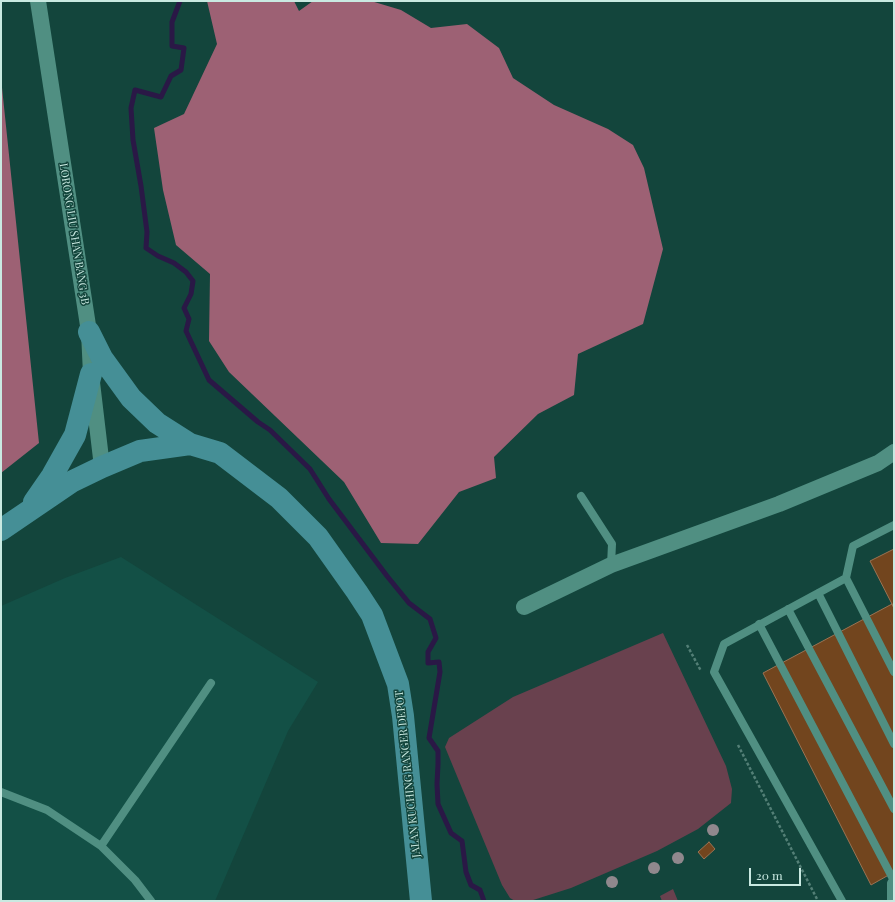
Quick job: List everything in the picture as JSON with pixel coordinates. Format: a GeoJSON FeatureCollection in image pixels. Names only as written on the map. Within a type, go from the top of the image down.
{"type":"FeatureCollection","features":[{"type":"Feature","properties":{"kind":"street","name":"LORONG LIU SHAN BANG 3B"},"geometry":{"type":"LineString","coordinates":[[38,1],[89,332],[91,374],[102,467]]}},
{"type":"Feature","properties":{"kind":"street"},"geometry":{"type":"LineString","coordinates":[[89,332],[102,358],[131,398],[157,424],[190,444]]}},
{"type":"Feature","properties":{"kind":"street"},"geometry":{"type":"LineString","coordinates":[[28,511],[52,476],[75,436],[91,374]]}},
{"type":"Feature","properties":{"kind":"street","name":"JALAN KUCHING RANGER DEPOT"},"geometry":{"type":"LineString","coordinates":[[1,530],[73,481],[102,467],[140,452],[190,444],[220,453],[279,498],[318,537],[372,615],[398,684],[403,716],[421,901]]}},
{"type":"Feature","properties":{"kind":"street"},"geometry":{"type":"LineString","coordinates":[[524,607],[611,565],[779,504],[878,463],[894,452]]}},
{"type":"Feature","properties":{"kind":"lane"},"geometry":{"type":"LineString","coordinates":[[581,496],[612,544],[611,565]]}},
{"type":"Feature","properties":{"kind":"lane"},"geometry":{"type":"LineString","coordinates":[[894,525],[853,546],[846,578],[894,672]]}},
{"type":"Feature","properties":{"kind":"lane"},"geometry":{"type":"LineString","coordinates":[[842,901],[714,672],[724,644],[788,608],[846,578]]}},
{"type":"Feature","properties":{"kind":"lane"},"geometry":{"type":"LineString","coordinates":[[818,593],[894,744]]}},
{"type":"Feature","properties":{"kind":"lane"},"geometry":{"type":"LineString","coordinates":[[788,608],[894,809]]}},
{"type":"Feature","properties":{"kind":"lane"},"geometry":{"type":"LineString","coordinates":[[759,624],[893,878],[891,901]]}},
{"type":"Feature","properties":{"kind":"lane"},"geometry":{"type":"LineString","coordinates":[[101,846],[211,683]]}},
{"type":"Feature","properties":{"kind":"lane"},"geometry":{"type":"LineString","coordinates":[[1,792],[47,810],[101,846],[135,880],[151,901]]}},
{"type":"Feature","properties":{"kind":"path"},"geometry":{"type":"LineString","coordinates":[[687,645],[702,673]]}},
{"type":"Feature","properties":{"kind":"path"},"geometry":{"type":"LineString","coordinates":[[738,744],[818,901]]}},
{"type":"Feature","properties":{"kind":"shaded area"},"geometry":{"type":"Polygon","coordinates":[[[207,1],[294,1],[299,11],[313,1],[371,1],[401,10],[431,28],[467,24],[499,48],[513,78],[554,105],[608,129],[633,145],[644,168],[663,249],[643,324],[578,354],[574,395],[538,414],[494,457],[496,478],[459,492],[418,544],[381,543],[344,482],[229,372],[209,341],[210,274],[176,245],[163,190],[154,128],[184,114],[217,44],[207,1]]]}},
{"type":"Feature","properties":{"kind":"shaded area"},"geometry":{"type":"Polygon","coordinates":[[[1,78],[39,443],[1,473],[1,78]]]}},
{"type":"Feature","properties":{"kind":"shaded area"},"geometry":{"type":"Polygon","coordinates":[[[121,557],[318,682],[288,731],[215,901],[1,901],[1,606],[65,578],[121,557]]]}},
{"type":"Feature","properties":{"kind":"shaded area"},"geometry":{"type":"Polygon","coordinates":[[[663,633],[726,766],[732,789],[731,803],[698,829],[657,851],[571,888],[530,901],[515,901],[510,898],[502,885],[445,747],[449,738],[513,697],[663,633]]]}},
{"type":"Feature","properties":{"kind":"shaded area"},"geometry":{"type":"Polygon","coordinates":[[[673,889],[678,901],[662,901],[660,896],[673,889]]]}},
{"type":"Feature","properties":{"kind":"building"},"geometry":{"type":"Polygon","coordinates":[[[894,549],[894,608],[870,561],[894,549]]]}},
{"type":"Feature","properties":{"kind":"building"},"geometry":{"type":"Polygon","coordinates":[[[892,604],[894,608],[894,872],[871,885],[763,673],[892,604]]]}},
{"type":"Feature","properties":{"kind":"building"},"geometry":{"type":"Polygon","coordinates":[[[709,842],[715,849],[704,859],[698,852],[709,842]]]}},
{"type":"Feature","properties":{"kind":"waterway"},"geometry":{"type":"LineString","coordinates":[[180,1],[172,22],[172,46],[184,48],[181,70],[171,76],[161,97],[135,90],[131,108],[133,140],[147,232],[146,248],[158,256],[174,263],[186,272],[193,281],[191,294],[184,308],[189,319],[186,331],[209,380],[258,422],[270,430],[310,469],[329,499],[387,576],[409,603],[430,619],[436,638],[428,652],[428,663],[439,662],[440,672],[429,738],[438,751],[438,804],[451,833],[462,841],[466,872],[471,885],[480,890],[484,901]]}}]}
